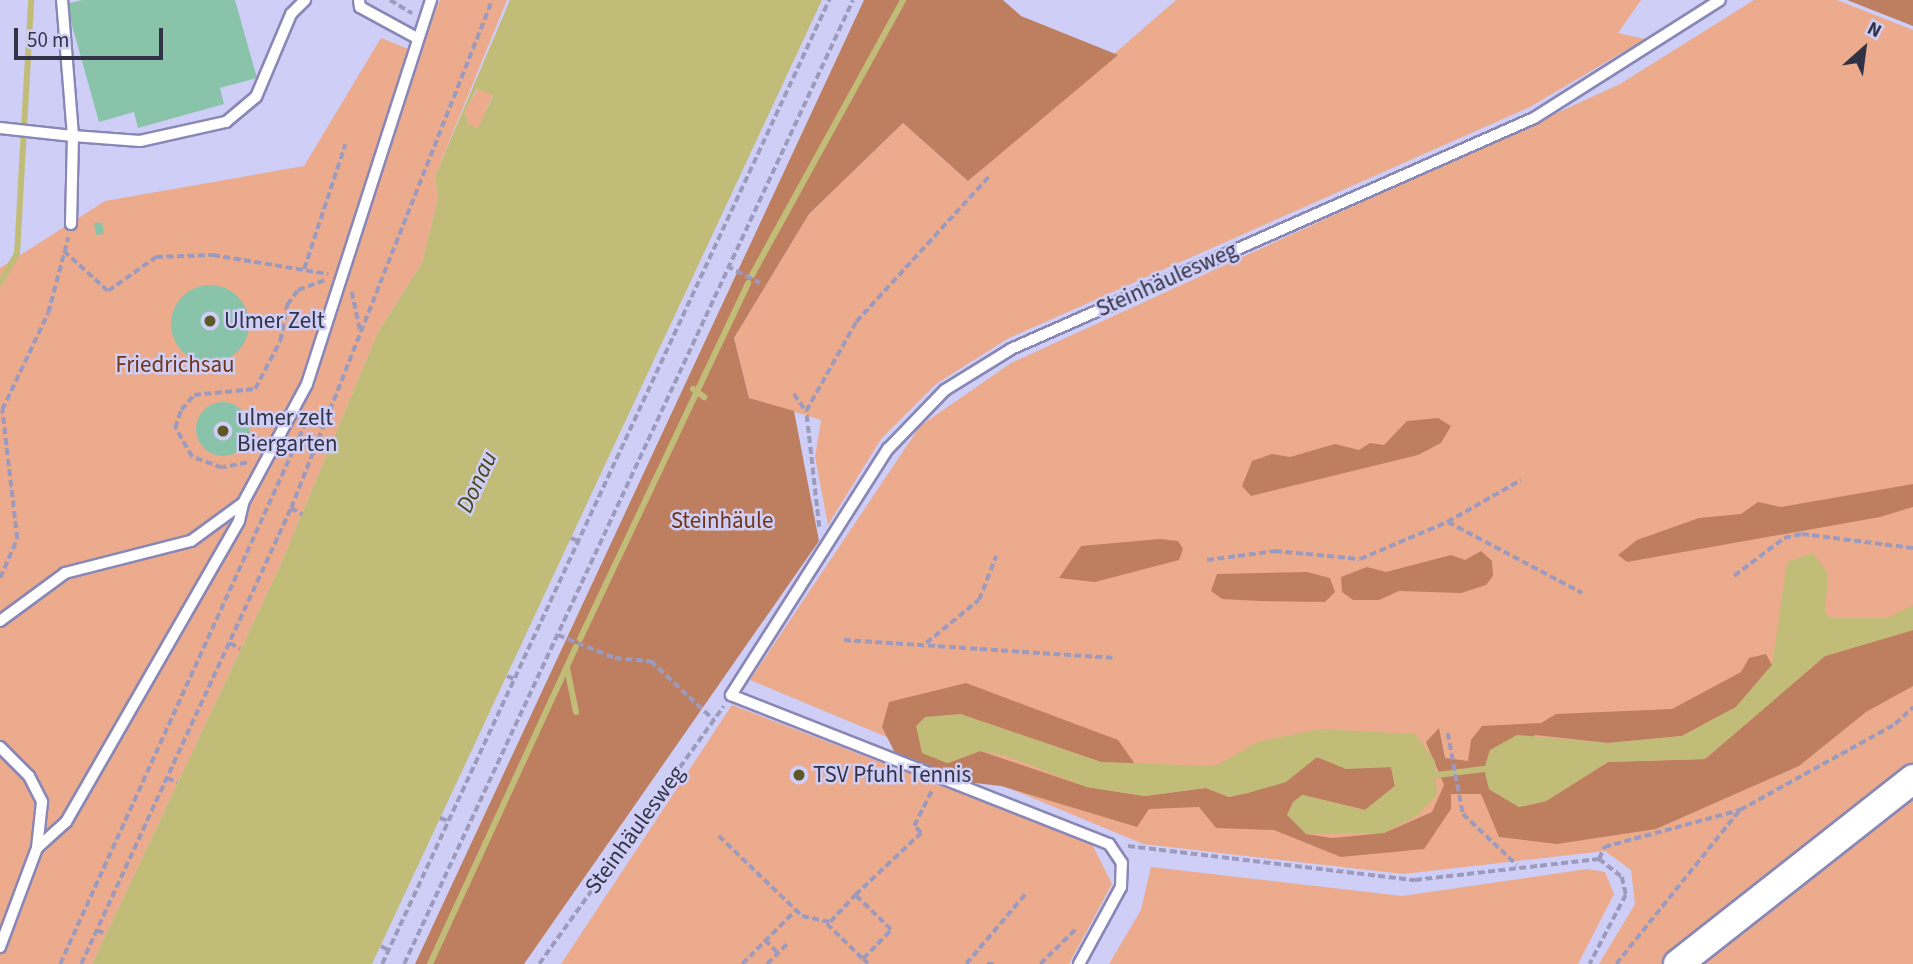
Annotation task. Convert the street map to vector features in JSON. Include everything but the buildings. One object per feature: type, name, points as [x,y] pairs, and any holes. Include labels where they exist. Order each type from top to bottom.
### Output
[{"type":"street","points":[[1678,964],[1913,779]]},
{"type":"lane","points":[[62,0],[73,135],[71,224]]},
{"type":"lane","points":[[1,128],[140,141],[226,121],[256,97],[291,14],[305,0]]},
{"type":"lane","points":[[359,0],[360,7],[415,37]]},
{"type":"lane","points":[[0,621],[65,573],[191,541],[243,503],[264,471],[307,384],[338,276],[415,37],[431,0]]},
{"type":"lane","name":"Steinhäulesweg","points":[[731,695],[822,550],[912,422],[945,390],[1011,348],[1534,118],[1720,0]]},
{"type":"lane","points":[[37,848],[66,822],[239,521],[243,503]]},
{"type":"lane","points":[[731,695],[938,779],[1109,844],[1122,863],[1121,887],[1079,964]]},
{"type":"lane","points":[[0,747],[29,776],[42,802],[37,848],[0,947]]},
{"type":"path","points":[[390,0],[423,19]]},
{"type":"path","points":[[80,964],[291,508],[492,0]]},
{"type":"path","points":[[382,964],[829,0]]},
{"type":"path","points":[[404,964],[853,0]]},
{"type":"path","points":[[759,135],[765,137]]},
{"type":"path","points":[[303,269],[345,145]]},
{"type":"path","points":[[806,411],[856,322],[992,174]]},
{"type":"path","points":[[0,578],[16,539],[2,410],[48,313],[64,251],[108,291],[156,257],[213,255],[338,276]]},
{"type":"path","points":[[727,266],[760,283]]},
{"type":"path","points":[[694,275],[699,277]]},
{"type":"path","points":[[264,471],[248,463],[222,468],[192,457],[175,428],[181,410],[194,395],[255,389],[298,290],[338,276]]},
{"type":"path","points":[[352,291],[360,330]]},
{"type":"path","points":[[794,394],[806,411],[822,550]]},
{"type":"path","points":[[632,408],[638,410]]},
{"type":"path","points":[[60,964],[298,445],[314,452]]},
{"type":"path","points":[[1207,560],[1275,551],[1360,559],[1447,522],[1521,480]]},
{"type":"path","points":[[291,508],[302,514]]},
{"type":"path","points":[[1447,522],[1582,593]]},
{"type":"path","points":[[1734,576],[1784,538],[1802,534],[1913,548]]},
{"type":"path","points":[[571,538],[578,541]]},
{"type":"path","points":[[926,643],[979,600],[996,556]]},
{"type":"path","points":[[558,635],[615,658],[651,662],[713,720]]},
{"type":"path","points":[[844,640],[926,643],[1112,658]]},
{"type":"path","points":[[229,642],[240,649]]},
{"type":"path","points":[[507,676],[514,679]]},
{"type":"path","name":"Steinhäulesweg","points":[[538,964],[731,695]]},
{"type":"path","points":[[1599,859],[1604,847],[1740,810],[1895,724],[1913,707]]},
{"type":"path","points":[[1448,733],[1453,747],[1460,801],[1476,830],[1517,865]]},
{"type":"path","points":[[167,778],[177,782]]},
{"type":"path","points":[[826,922],[921,833],[914,826],[938,779]]},
{"type":"path","points":[[1616,964],[1740,810]]},
{"type":"path","points":[[440,818],[447,821]]},
{"type":"path","points":[[719,836],[796,910],[826,922],[868,964]]},
{"type":"path","points":[[1109,844],[1415,880],[1517,865],[1599,859],[1622,877],[1626,895],[1590,964]]},
{"type":"path","points":[[966,964],[1027,892]]},
{"type":"path","points":[[855,895],[891,930],[863,959]]},
{"type":"path","points":[[741,964],[796,910]]},
{"type":"path","points":[[1040,964],[1077,928]]},
{"type":"path","points":[[97,929],[106,934]]},
{"type":"path","points":[[765,940],[778,953]]},
{"type":"path","points":[[767,964],[788,943]]},
{"type":"path","points":[[381,946],[388,950]]},
{"type":"path","points":[[988,964],[994,964]]},
{"type":"green space","name":"Friedrichsau","points":[[440,0],[507,0],[435,176],[438,198],[422,263],[378,332],[280,566],[92,964],[0,964],[0,268],[105,201],[304,166],[381,38],[416,52]]},
{"type":"green space","name":"Steinhäule","points":[[864,0],[1003,0],[1021,16],[1118,55],[968,181],[903,123],[809,214],[734,338],[749,398],[794,411],[819,541],[524,964],[415,964]]},
{"type":"green space","points":[[1176,0],[1641,0],[1618,33],[1645,39],[1530,107],[1009,338],[936,384],[881,439],[828,525],[815,457],[821,420],[749,398],[734,338],[809,214],[903,123],[968,181]]},
{"type":"green space","points":[[1754,0],[1837,0],[1913,30],[1913,764],[1661,964],[1599,964],[1635,904],[1631,870],[1605,851],[1403,874],[1143,844],[750,680],[920,426],[1011,363],[1620,84]]},
{"type":"green space","points":[[1847,0],[1913,0],[1913,26]]},
{"type":"green space","points":[[478,89],[493,94],[478,129],[468,124],[465,110]]},
{"type":"green space","points":[[1438,418],[1451,426],[1441,443],[1418,455],[1251,496],[1242,486],[1252,461],[1272,454],[1290,457],[1335,444],[1359,450],[1370,443],[1384,445],[1407,421]]},
{"type":"green space","points":[[1913,484],[1913,507],[1880,517],[1627,562],[1618,555],[1637,540],[1699,518],[1741,514],[1758,502],[1781,507]]},
{"type":"green space","points":[[1160,539],[1178,541],[1183,549],[1179,560],[1095,582],[1059,578],[1081,546]]},
{"type":"green space","points":[[1481,551],[1492,561],[1493,576],[1486,585],[1461,593],[1399,591],[1379,600],[1353,600],[1342,592],[1341,577],[1367,567],[1386,572],[1451,555],[1465,560]]},
{"type":"green space","points":[[1307,572],[1330,578],[1335,592],[1325,602],[1222,599],[1211,591],[1217,574]]},
{"type":"green space","points":[[1913,630],[1913,686],[1866,712],[1799,766],[1656,829],[1557,844],[1499,837],[1481,794],[1451,794],[1451,809],[1424,849],[1341,857],[1274,830],[1216,828],[1199,807],[1149,809],[1137,827],[1001,786],[958,781],[895,753],[882,727],[889,702],[966,683],[1118,740],[1135,764],[1101,762],[960,714],[948,763],[980,751],[1087,787],[1144,796],[1206,788],[1229,797],[1285,782],[1317,757],[1346,768],[1391,767],[1395,786],[1365,810],[1303,795],[1306,834],[1332,838],[1384,833],[1432,812],[1444,785],[1426,742],[1439,728],[1445,758],[1468,761],[1471,740],[1482,726],[1541,723],[1556,714],[1672,709],[1741,672],[1749,658],[1766,654],[1772,665],[1736,707],[1682,736],[1608,743],[1535,735],[1489,789],[1519,807],[1546,801],[1608,762],[1705,759],[1825,656]]},
{"type":"green space","name":"TSV Pfuhl Tennis","points":[[732,705],[1092,844],[1112,884],[1069,964],[561,964]]},
{"type":"green space","points":[[1913,798],[1913,964],[1702,964],[1729,938]]},
{"type":"green space","points":[[1151,867],[1402,896],[1587,869],[1605,872],[1614,894],[1578,964],[1109,964],[1141,910]]},
{"type":"water","name":"Donau","points":[[510,0],[822,0],[372,964],[92,964],[280,566],[378,332],[422,263],[438,198],[435,176]],"holes":[[[477,89],[493,95],[478,128],[468,124],[465,111]]]},
{"type":"water","points":[[1813,553],[1828,574],[1825,613],[1831,618],[1887,618],[1913,605],[1913,630],[1825,656],[1705,759],[1608,762],[1546,801],[1519,807],[1489,789],[1484,769],[1490,750],[1517,735],[1608,743],[1682,736],[1736,707],[1772,665],[1787,562]]},
{"type":"water","points":[[960,714],[1101,762],[1215,766],[1260,741],[1321,729],[1415,734],[1435,761],[1437,795],[1418,815],[1384,833],[1306,834],[1287,815],[1293,802],[1302,795],[1365,810],[1395,786],[1391,767],[1346,769],[1317,757],[1286,782],[1248,793],[1229,797],[1206,788],[1144,796],[1087,787],[1006,756],[980,751],[947,763],[922,753],[916,726],[925,717]]},
{"type":"waterway","points":[[0,283],[17,254],[31,0]]},
{"type":"waterway","points":[[752,275],[903,0]]},
{"type":"waterway","points":[[580,639],[748,283]]},
{"type":"waterway","points":[[693,389],[704,397]]},
{"type":"waterway","points":[[430,964],[576,647]]},
{"type":"waterway","points":[[567,668],[576,712]]},
{"type":"waterway","points":[[1437,775],[1484,769]]},
{"type":"place","name":"Ulmer Zelt","points":[[210,321]]},
{"type":"place","name":"ulmer zelt Biergarten","points":[[223,431]]},
{"type":"place","name":"TSV Pfuhl Tennis","points":[[799,775]]}]
